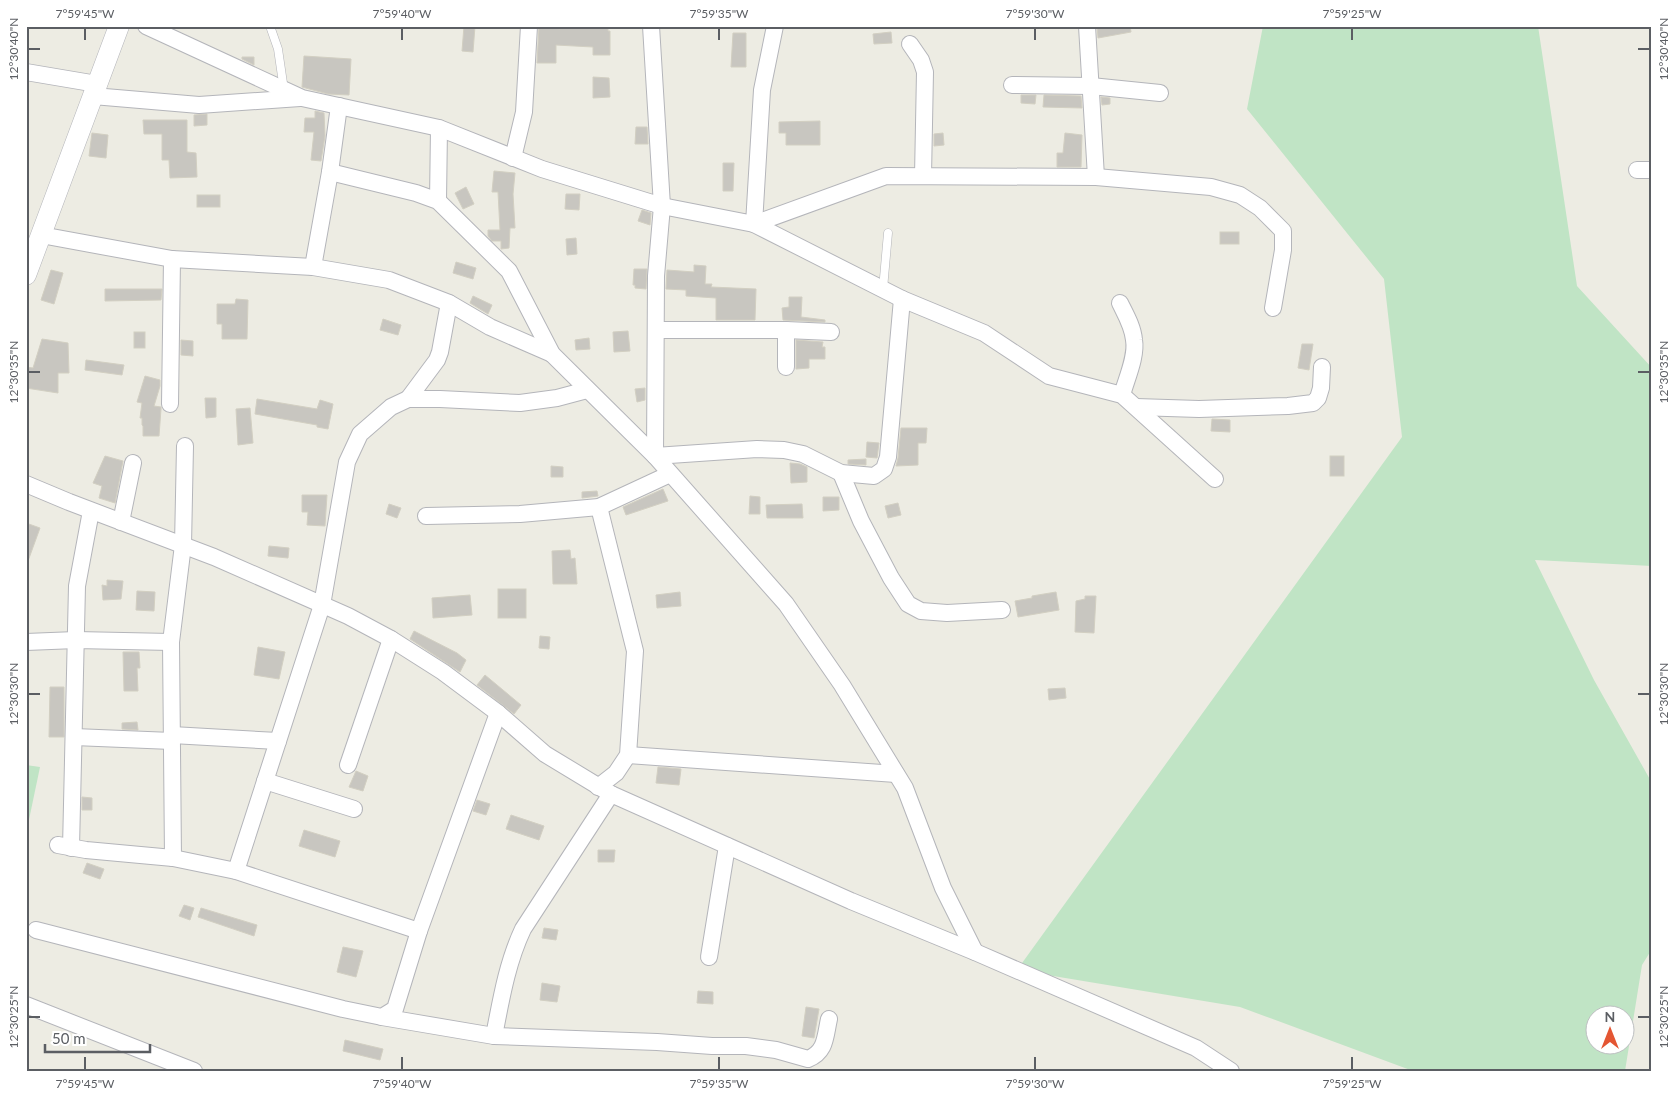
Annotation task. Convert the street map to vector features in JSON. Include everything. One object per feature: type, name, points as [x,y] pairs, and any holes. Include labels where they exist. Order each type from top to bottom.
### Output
[{"type":"street","points":[[26,275],[119,26]]},
{"type":"street","points":[[146,26],[302,98],[439,128],[542,169],[662,206],[754,224],[883,289],[984,333],[1049,376],[1122,395],[1215,479]]},
{"type":"street","points":[[514,158],[524,112],[529,26]]},
{"type":"street","points":[[650,26],[662,206],[656,276],[654,456]]},
{"type":"street","points":[[754,224],[762,90],[775,26]]},
{"type":"street","points":[[1087,26],[1096,177]]},
{"type":"street","points":[[910,44],[921,60],[925,72],[923,176]]},
{"type":"street","points":[[26,72],[95,90],[200,105],[302,98]]},
{"type":"street","points":[[1012,85],[1091,86],[1160,93]]},
{"type":"street","points":[[313,267],[330,172],[339,106]]},
{"type":"street","points":[[438,201],[439,128]]},
{"type":"street","points":[[330,172],[416,193],[438,201],[509,271],[552,354],[654,456],[786,604],[842,686],[905,788],[942,888],[975,952]]},
{"type":"street","points":[[754,224],[886,176],[1096,177],[1211,187],[1240,195],[1260,208],[1283,231],[1273,308]]},
{"type":"street","points":[[41,235],[172,259],[313,267],[389,280],[449,303],[490,327],[552,354]]},
{"type":"street","points":[[170,404],[172,259]]},
{"type":"street","points":[[654,456],[757,449],[784,450],[803,454],[841,473],[874,476],[884,469],[888,457],[902,298]]},
{"type":"street","points":[[408,399],[437,360],[449,303]]},
{"type":"street","points":[[1120,303],[1129,321],[1134,340],[1134,349],[1122,395]]},
{"type":"street","points":[[656,330],[831,332]]},
{"type":"street","points":[[786,330],[786,367]]},
{"type":"street","points":[[1136,407],[1199,409],[1288,406],[1313,403],[1318,398],[1321,388],[1322,367]]},
{"type":"street","points":[[236,871],[322,605],[347,462],[360,434],[391,406],[408,399],[520,403],[557,398],[587,390]]},
{"type":"street","points":[[173,858],[171,642],[183,545],[185,446]]},
{"type":"street","points":[[120,522],[133,463]]},
{"type":"street","points":[[841,473],[861,521],[891,578],[908,604],[921,611],[1002,610]]},
{"type":"street","points":[[426,516],[520,514],[599,507],[670,474]]},
{"type":"street","points":[[26,484],[91,511],[214,557],[348,616],[391,639],[442,672],[498,713],[545,754],[605,791],[852,902],[975,952],[1196,1048],[1231,1071]]},
{"type":"street","points":[[494,1036],[508,966],[523,929],[628,755],[635,651],[599,507]]},
{"type":"street","points":[[91,511],[77,586],[74,737],[65,846],[173,858],[236,871],[420,931]]},
{"type":"street","points":[[348,765],[391,639]]},
{"type":"street","points":[[26,642],[76,640],[171,642]]},
{"type":"street","points":[[382,1017],[395,1009],[420,931],[498,713]]},
{"type":"street","points":[[74,737],[278,741]]},
{"type":"street","points":[[628,755],[896,774]]},
{"type":"street","points":[[265,781],[354,810]]},
{"type":"street","points":[[709,957],[727,846]]},
{"type":"street","points":[[36,930],[343,1010],[494,1036],[746,1046],[776,1050],[808,1059],[818,1055],[824,1044],[829,1019]]},
{"type":"street","points":[[26,1006],[194,1071]]},
{"type":"lane","points":[[270,26],[278,49],[284,90]]},
{"type":"lane","points":[[883,289],[888,234]]},
{"type":"green space","points":[[1263,26],[1538,26],[1577,286],[1652,368],[1652,566],[1535,560],[1594,680],[1652,783],[1652,949],[1642,965],[1636,1004],[1586,1004],[1586,1054],[1628,1054],[1625,1071],[1413,1071],[1240,1007],[1017,970],[1402,437],[1384,279],[1247,109]]},
{"type":"green space","points":[[26,765],[40,767],[26,834]]},
{"type":"building","points":[[464,26],[475,26],[473,52],[462,51]]},
{"type":"building","points":[[539,26],[560,29],[560,26],[608,26],[608,31],[610,31],[610,55],[593,55],[593,47],[556,45],[556,63],[537,63]]},
{"type":"building","points":[[1097,26],[1130,26],[1131,32],[1098,38]]},
{"type":"building","points":[[891,32],[892,43],[874,44],[873,34]]},
{"type":"building","points":[[733,33],[746,33],[746,67],[731,67]]},
{"type":"building","points":[[304,56],[351,59],[349,95],[328,94],[302,87]]},
{"type":"building","points":[[242,57],[254,57],[254,65],[242,59]]},
{"type":"building","points":[[593,77],[609,78],[610,97],[593,98]]},
{"type":"building","points":[[1021,95],[1036,95],[1035,104],[1021,103]]},
{"type":"building","points":[[1044,95],[1081,96],[1082,108],[1043,107]]},
{"type":"building","points":[[1101,97],[1110,98],[1110,104],[1102,105]]},
{"type":"building","points":[[315,111],[324,113],[325,136],[321,161],[311,160],[314,132],[304,132],[305,118],[315,118]]},
{"type":"building","points":[[207,114],[207,125],[194,126],[194,115]]},
{"type":"building","points":[[143,120],[187,120],[187,152],[196,153],[197,177],[170,178],[169,160],[162,160],[162,134],[144,134]]},
{"type":"building","points":[[820,121],[820,145],[786,145],[786,133],[779,133],[779,122]]},
{"type":"building","points":[[636,127],[647,127],[648,144],[635,144]]},
{"type":"building","points":[[92,133],[108,135],[106,158],[89,156]]},
{"type":"building","points":[[943,133],[944,145],[934,146],[934,134]]},
{"type":"building","points":[[1065,133],[1082,135],[1081,167],[1057,167],[1057,153],[1063,153]]},
{"type":"building","points":[[723,163],[734,163],[733,191],[723,191]]},
{"type":"building","points":[[494,171],[515,173],[513,194],[515,228],[510,228],[509,248],[501,249],[501,241],[492,241],[488,236],[488,230],[500,230],[498,192],[492,192]]},
{"type":"building","points":[[466,187],[474,204],[463,209],[455,193]]},
{"type":"building","points":[[566,194],[580,194],[579,210],[565,209]]},
{"type":"building","points":[[197,195],[220,195],[220,207],[197,207]]},
{"type":"building","points":[[642,210],[651,213],[650,225],[638,221]]},
{"type":"building","points":[[1220,232],[1239,232],[1239,244],[1220,244]]},
{"type":"building","points":[[576,238],[577,254],[567,255],[566,239]]},
{"type":"building","points":[[456,262],[476,268],[473,279],[453,273]]},
{"type":"building","points":[[694,265],[706,266],[705,284],[712,284],[711,287],[756,289],[755,320],[716,320],[716,298],[686,296],[686,290],[666,289],[667,270],[694,272]]},
{"type":"building","points":[[634,269],[647,269],[646,289],[635,288],[635,285],[633,285]]},
{"type":"building","points":[[51,270],[63,273],[54,304],[41,300]]},
{"type":"building","points":[[105,289],[162,289],[161,300],[105,301]]},
{"type":"building","points":[[473,296],[492,305],[488,314],[470,303]]},
{"type":"building","points":[[789,297],[802,297],[801,317],[825,320],[825,322],[783,320],[782,308],[789,307]]},
{"type":"building","points":[[236,299],[248,300],[247,339],[222,339],[222,324],[217,324],[217,304],[235,304]]},
{"type":"building","points":[[383,319],[401,325],[398,335],[380,330]]},
{"type":"building","points":[[628,331],[630,351],[614,352],[613,332]]},
{"type":"building","points":[[134,332],[145,332],[145,348],[134,348]]},
{"type":"building","points":[[589,338],[590,349],[576,350],[575,340]]},
{"type":"building","points":[[42,339],[68,343],[69,373],[58,373],[58,393],[26,388],[26,367],[33,368]]},
{"type":"building","points":[[181,340],[193,341],[193,356],[181,355]]},
{"type":"building","points":[[796,340],[823,342],[822,347],[825,347],[825,359],[809,359],[809,368],[796,369]]},
{"type":"building","points":[[1302,344],[1313,344],[1309,370],[1298,368]]},
{"type":"building","points":[[86,360],[124,365],[122,375],[85,370]]},
{"type":"building","points":[[145,376],[160,380],[154,406],[161,407],[159,436],[143,436],[142,418],[140,418],[142,403],[137,402]]},
{"type":"building","points":[[645,388],[645,400],[637,402],[635,389]]},
{"type":"building","points":[[205,398],[216,398],[216,417],[206,418]]},
{"type":"building","points":[[257,399],[317,409],[320,400],[333,404],[328,429],[317,427],[317,425],[255,414]]},
{"type":"building","points":[[250,408],[253,443],[238,445],[236,409]]},
{"type":"building","points":[[1212,419],[1230,420],[1230,432],[1211,431]]},
{"type":"building","points":[[901,428],[927,428],[926,443],[918,443],[918,465],[896,466]]},
{"type":"building","points":[[867,442],[879,443],[877,458],[866,457]]},
{"type":"building","points":[[105,456],[123,461],[115,503],[99,498],[102,486],[93,483]]},
{"type":"building","points":[[1330,456],[1344,456],[1344,476],[1330,476]]},
{"type":"building","points":[[866,459],[866,465],[848,464],[848,460]]},
{"type":"building","points":[[790,463],[807,467],[807,482],[791,483]]},
{"type":"building","points":[[551,466],[563,467],[563,477],[551,477]]},
{"type":"building","points":[[663,489],[668,501],[626,515],[623,507]]},
{"type":"building","points":[[597,491],[598,496],[582,498],[582,492]]},
{"type":"building","points":[[302,495],[327,495],[325,526],[307,525],[308,512],[302,512]]},
{"type":"building","points":[[750,496],[760,497],[760,514],[749,514]]},
{"type":"building","points":[[823,497],[839,497],[839,510],[823,511]]},
{"type":"building","points":[[898,503],[901,515],[888,518],[885,506]]},
{"type":"building","points":[[389,504],[401,508],[397,518],[386,514]]},
{"type":"building","points":[[802,504],[803,518],[767,518],[766,505]]},
{"type":"building","points":[[26,523],[40,528],[28,561],[26,561]]},
{"type":"building","points":[[269,546],[289,548],[288,558],[268,556]]},
{"type":"building","points":[[570,550],[571,559],[575,558],[577,584],[553,584],[552,551]]},
{"type":"building","points":[[107,580],[123,581],[121,599],[103,600],[102,585],[107,586]]},
{"type":"building","points":[[498,589],[526,589],[526,618],[498,618]]},
{"type":"building","points":[[137,591],[155,592],[154,611],[136,610]]},
{"type":"building","points":[[680,592],[681,606],[657,608],[656,595]]},
{"type":"building","points":[[1056,592],[1059,610],[1018,617],[1015,601]]},
{"type":"building","points":[[470,595],[472,615],[433,618],[432,598]]},
{"type":"building","points":[[1085,596],[1096,596],[1094,633],[1075,632],[1076,601],[1085,599]]},
{"type":"building","points":[[414,631],[457,653],[466,660],[460,672],[410,639]]},
{"type":"building","points":[[540,636],[550,637],[549,649],[539,648]]},
{"type":"building","points":[[258,647],[285,652],[279,679],[254,675]]},
{"type":"building","points":[[123,652],[139,652],[140,668],[137,668],[138,691],[124,691]]},
{"type":"building","points":[[485,675],[521,705],[514,714],[477,685]]},
{"type":"building","points":[[50,687],[64,687],[64,737],[49,737]]},
{"type":"building","points":[[1065,688],[1066,698],[1049,700],[1048,689]]},
{"type":"building","points":[[137,722],[138,730],[122,729],[122,723]]},
{"type":"building","points":[[658,767],[681,769],[679,785],[656,783]]},
{"type":"building","points":[[356,771],[368,776],[363,791],[349,787]]},
{"type":"building","points":[[82,797],[92,798],[92,810],[82,810]]},
{"type":"building","points":[[477,800],[490,804],[486,815],[473,811]]},
{"type":"building","points":[[511,815],[544,826],[539,840],[506,829]]},
{"type":"building","points":[[304,830],[340,841],[335,857],[299,846]]},
{"type":"building","points":[[598,850],[615,850],[614,862],[598,862]]},
{"type":"building","points":[[87,863],[104,869],[100,879],[83,873]]},
{"type":"building","points":[[184,905],[194,908],[190,920],[179,916]]},
{"type":"building","points":[[201,908],[257,925],[254,936],[198,917]]},
{"type":"building","points":[[544,928],[558,930],[556,940],[542,938]]},
{"type":"building","points":[[343,947],[363,951],[356,977],[337,972]]},
{"type":"building","points":[[542,983],[560,986],[557,1002],[540,1000]]},
{"type":"building","points":[[698,991],[713,992],[713,1004],[697,1003]]},
{"type":"building","points":[[806,1007],[819,1009],[814,1038],[802,1036]]},
{"type":"building","points":[[345,1040],[383,1049],[380,1060],[343,1051]]}]
